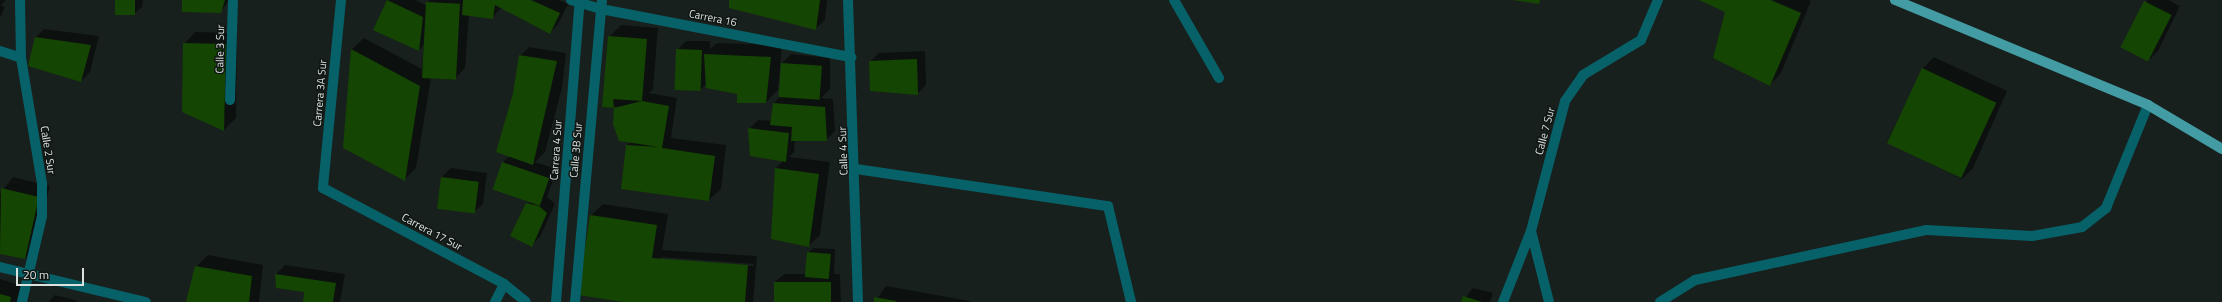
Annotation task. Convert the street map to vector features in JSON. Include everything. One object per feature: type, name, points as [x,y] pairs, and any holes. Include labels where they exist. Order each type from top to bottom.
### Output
[{"type":"main road","points":[[1895,0],[2148,105],[2222,149]]},
{"type":"street","name":"Calle 2 Sur","points":[[20,0],[21,58],[42,183],[42,216],[22,302]]},
{"type":"street","name":"Calle 3 Sur","points":[[230,100],[233,0]]},
{"type":"street","name":"Carrera 3A Sur","points":[[323,188],[341,0]]},
{"type":"street","name":"Calle 4 Sur","points":[[848,0],[856,169],[858,302]]},
{"type":"street","points":[[1174,0],[1219,78]]},
{"type":"street","name":"Calle 7 Sur","points":[[1503,302],[1531,231],[1565,101],[1583,76],[1641,40],[1658,0]]},
{"type":"street","name":"Carrera 16","points":[[577,1],[850,57]]},
{"type":"street","name":"Carrera 4 Sur","points":[[556,302],[577,1]]},
{"type":"street","name":"Calle 3B Sur","points":[[575,302],[602,5]]},
{"type":"street","points":[[0,51],[21,58]]},
{"type":"street","points":[[1660,302],[1695,280],[1927,230],[2032,236],[2082,227],[2106,208],[2148,105]]},
{"type":"street","points":[[856,169],[1108,206],[1131,302]]},
{"type":"street","name":"Carrera 17 Sur","points":[[323,188],[504,284],[526,302]]},
{"type":"street","points":[[1531,231],[1548,302]]},
{"type":"street","points":[[0,266],[146,302]]},
{"type":"street","points":[[495,302],[504,284]]},
{"type":"building","points":[[115,0],[135,0],[135,15],[115,15]]},
{"type":"building","points":[[182,0],[225,0],[221,13],[182,12]]},
{"type":"building","points":[[387,0],[423,17],[419,51],[373,30]]},
{"type":"building","points":[[463,0],[531,0],[560,13],[550,34],[495,5],[493,19],[462,15]]},
{"type":"building","points":[[729,0],[820,0],[816,30],[729,8]]},
{"type":"building","points":[[1512,0],[1540,0],[1539,4]]},
{"type":"building","points":[[1699,0],[1771,0],[1801,13],[1770,86],[1713,58],[1725,12]]},
{"type":"building","points":[[2144,1],[2172,15],[2148,61],[2120,47]]},
{"type":"building","points":[[426,2],[460,4],[456,80],[422,78]]},
{"type":"building","points":[[608,36],[647,39],[642,101],[613,99],[614,108],[602,107]]},
{"type":"building","points":[[35,37],[91,45],[81,82],[28,66]]},
{"type":"building","points":[[183,43],[226,44],[224,131],[182,112]]},
{"type":"building","points":[[351,49],[420,86],[405,181],[343,148]]},
{"type":"building","points":[[676,49],[702,50],[701,91],[675,90]]},
{"type":"building","points":[[704,54],[771,57],[766,103],[737,103],[737,94],[706,88]]},
{"type":"building","points":[[519,55],[557,61],[533,165],[496,152],[513,93]]},
{"type":"building","points":[[917,59],[918,95],[870,91],[869,61]]},
{"type":"building","points":[[781,63],[822,66],[820,100],[779,97]]},
{"type":"building","points":[[1922,68],[1996,103],[1961,178],[1887,143]]},
{"type":"building","points":[[642,101],[669,106],[662,148],[715,156],[709,201],[621,189],[626,145],[659,147],[619,141],[613,124],[614,108]]},
{"type":"building","points":[[773,103],[825,107],[827,141],[791,141],[792,127],[770,125]]},
{"type":"building","points":[[748,128],[789,133],[786,162],[750,156]]},
{"type":"building","points":[[502,162],[549,178],[540,206],[493,189]]},
{"type":"building","points":[[775,168],[819,174],[809,247],[771,239]]},
{"type":"building","points":[[441,177],[479,182],[475,213],[437,209]]},
{"type":"building","points":[[1,188],[39,197],[25,259],[0,254]]},
{"type":"building","points":[[526,203],[539,206],[547,213],[532,247],[510,236]]},
{"type":"building","points":[[590,215],[657,225],[652,258],[748,265],[745,302],[623,302],[578,295]]},
{"type":"building","points":[[807,252],[831,254],[829,279],[805,277]]},
{"type":"building","points":[[195,266],[252,276],[249,302],[186,302]]},
{"type":"building","points":[[275,274],[336,283],[333,302],[303,302],[304,292],[276,288]]},
{"type":"building","points":[[774,282],[831,282],[831,302],[774,302]]},
{"type":"building","points":[[0,294],[11,297],[10,302],[0,302]]},
{"type":"building","points":[[1463,296],[1482,302],[1461,302]]},
{"type":"building","points":[[874,297],[896,301],[896,302],[874,302]]}]
